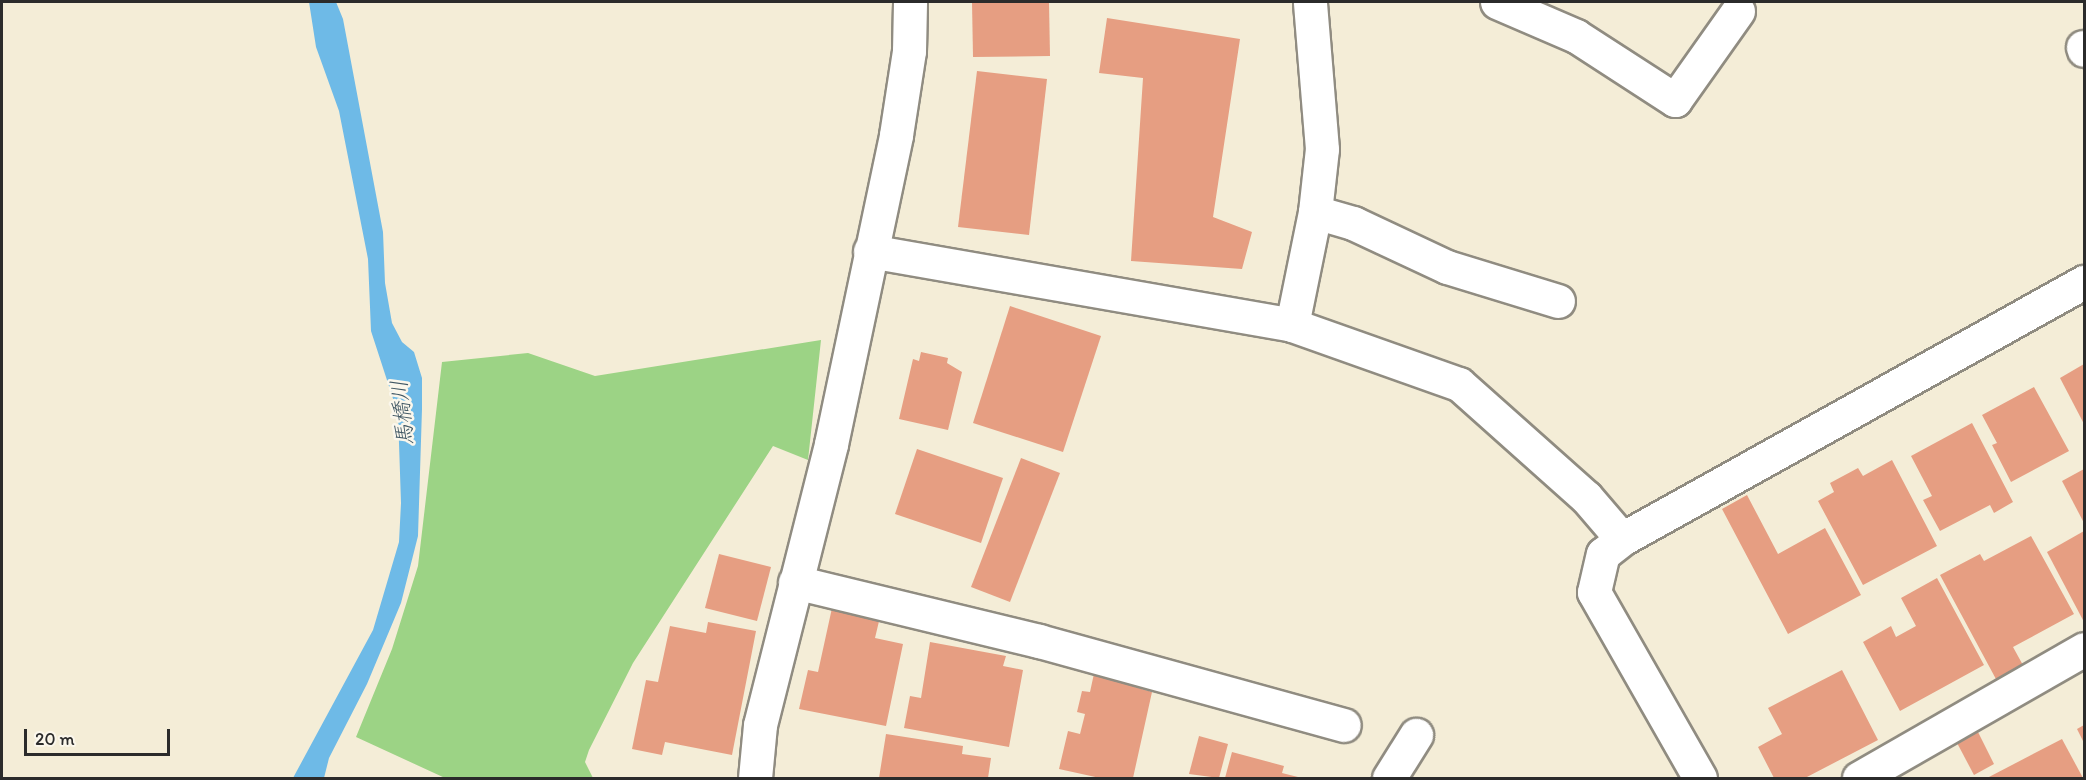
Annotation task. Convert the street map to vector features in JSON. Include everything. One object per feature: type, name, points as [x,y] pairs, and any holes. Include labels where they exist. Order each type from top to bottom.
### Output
[{"type":"street","points":[[755,778],[760,725],[831,444],[908,61],[910,2]]},
{"type":"street","points":[[1292,325],[1315,212],[1322,149],[1310,2]]},
{"type":"street","points":[[1497,2],[1576,36],[1675,100],[1738,11]]},
{"type":"street","points":[[1315,212],[1353,223],[1447,267],[1558,301]]},
{"type":"street","points":[[870,251],[1292,325],[1460,384],[1586,497],[1622,539]]},
{"type":"street","points":[[1700,778],[1594,592],[1603,554],[1622,539],[2085,282]]},
{"type":"street","points":[[795,582],[1039,641],[1344,725]]},
{"type":"street","points":[[1859,778],[2085,649]]},
{"type":"street","points":[[1389,778],[1416,735]]},
{"type":"green space","points":[[821,340],[808,460],[773,446],[633,663],[589,750],[585,762],[593,778],[445,778],[356,737],[392,649],[418,566],[442,362],[528,353],[595,376]]},
{"type":"water","name":"馬橋川","points":[[309,2],[336,2],[343,19],[383,232],[385,283],[392,323],[402,342],[414,352],[422,378],[422,409],[418,536],[401,603],[367,684],[329,758],[324,778],[293,778],[373,630],[399,542],[401,503],[398,414],[371,331],[368,259],[339,111],[316,47]]},
{"type":"building","points":[[972,2],[1049,2],[1050,56],[973,57]]},
{"type":"building","points":[[1107,18],[1240,39],[1213,217],[1252,232],[1242,269],[1131,261],[1143,78],[1099,73]]},
{"type":"building","points":[[977,71],[1047,79],[1029,235],[958,227]]},
{"type":"building","points":[[1010,306],[1101,336],[1063,452],[973,423]]},
{"type":"building","points":[[921,352],[948,358],[947,363],[962,372],[948,430],[899,419],[913,359],[919,361]]},
{"type":"building","points":[[2084,364],[2084,424],[2060,378]]},
{"type":"building","points":[[2034,387],[2069,451],[2011,482],[1992,445],[1997,443],[1982,415]]},
{"type":"building","points":[[1972,423],[2013,502],[1994,513],[1990,505],[1940,531],[1923,500],[1932,496],[1911,456]]},
{"type":"building","points":[[917,449],[1003,478],[981,543],[895,514]]},
{"type":"building","points":[[1021,458],[1060,473],[1010,602],[971,587]]},
{"type":"building","points":[[1892,460],[1937,546],[1863,585],[1818,501],[1834,492],[1830,483],[1858,468],[1863,476]]},
{"type":"building","points":[[2084,469],[2084,523],[2062,481]]},
{"type":"building","points":[[1747,495],[1778,554],[1825,528],[1861,595],[1788,634],[1722,509]]},
{"type":"building","points":[[2084,531],[2084,622],[2047,552]]},
{"type":"building","points":[[2031,536],[2074,614],[2013,647],[2024,667],[1997,681],[1940,575],[1980,554],[1984,561]]},
{"type":"building","points":[[719,554],[771,567],[757,621],[705,608]]},
{"type":"building","points":[[1937,578],[1984,665],[1900,711],[1863,642],[1891,626],[1896,637],[1916,626],[1901,598]]},
{"type":"building","points":[[832,608],[880,617],[875,638],[903,644],[886,726],[799,709],[808,670],[818,672]]},
{"type":"building","points":[[708,622],[756,631],[732,755],[665,742],[662,755],[632,749],[646,680],[658,682],[670,626],[706,633]]},
{"type":"building","points":[[930,642],[1006,656],[1003,666],[1023,670],[1009,747],[904,728],[910,696],[921,698]]},
{"type":"building","points":[[1095,669],[1137,679],[1135,687],[1152,692],[1133,778],[1100,778],[1059,769],[1068,731],[1080,734],[1085,714],[1077,712],[1082,691],[1090,692]]},
{"type":"building","points":[[1842,670],[1878,740],[1805,778],[1774,778],[1758,747],[1782,734],[1768,708]]},
{"type":"building","points":[[2084,725],[2084,743],[2077,729]]},
{"type":"building","points":[[1977,730],[1994,764],[1974,775],[1956,741]]},
{"type":"building","points":[[886,734],[963,746],[962,754],[991,758],[988,778],[879,778]]},
{"type":"building","points":[[1199,736],[1228,744],[1219,778],[1189,774]]},
{"type":"building","points":[[2062,739],[2083,778],[1987,778]]},
{"type":"building","points":[[1232,752],[1284,766],[1282,773],[1302,778],[1225,778]]}]
